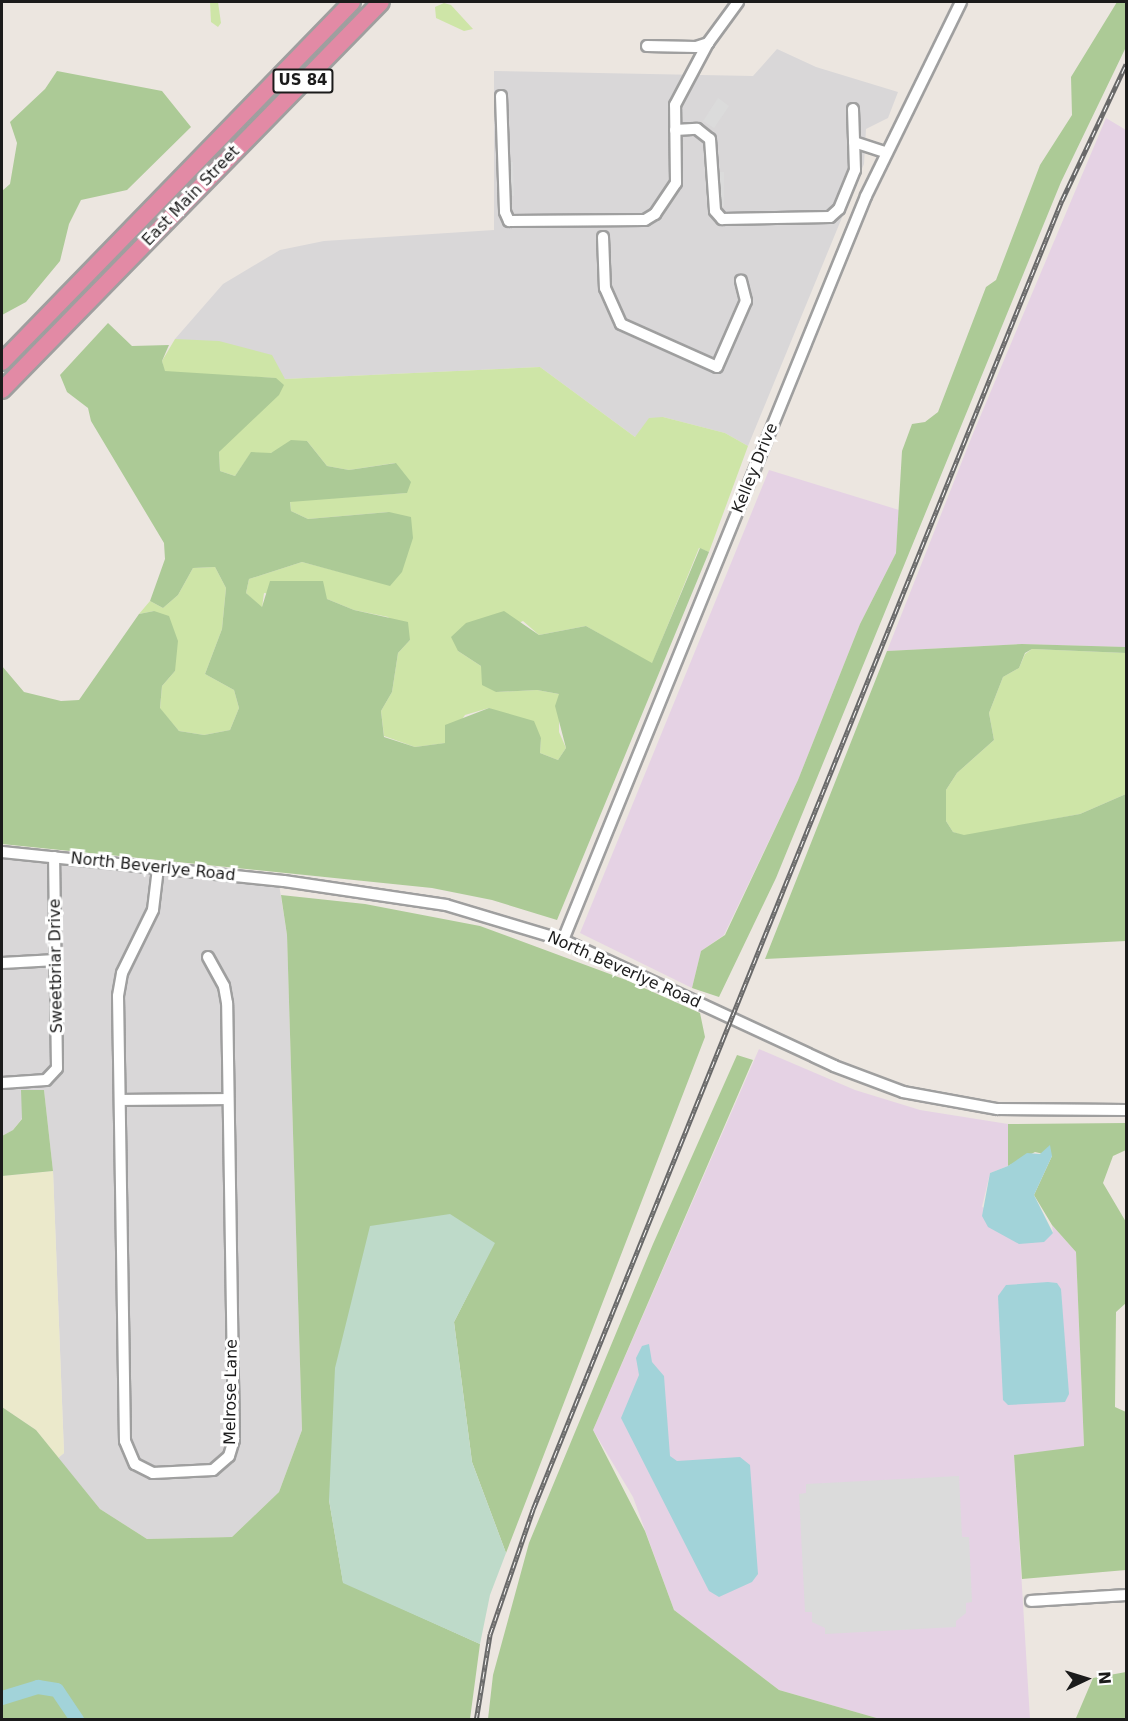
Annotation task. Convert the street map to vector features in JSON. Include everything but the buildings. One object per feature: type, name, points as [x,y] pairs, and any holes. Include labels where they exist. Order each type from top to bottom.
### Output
[{"type":"highway","name":"East Main Street","points":[[2,361],[352,2]]},
{"type":"highway","name":"East Main Street","points":[[2,390],[381,2]]},
{"type":"street","points":[[501,96],[505,212],[512,222],[650,218],[676,183],[675,130],[678,94],[708,44],[738,2]]},
{"type":"street","name":"Kelley Drive","points":[[563,940],[885,152],[961,2]]},
{"type":"street","points":[[647,46],[696,47],[708,44]]},
{"type":"street","points":[[675,130],[697,129],[710,140],[715,211],[722,219],[834,215],[855,170],[853,109]]},
{"type":"street","points":[[854,142],[885,152]]},
{"type":"street","points":[[603,237],[605,288],[621,324],[717,367],[746,301],[741,280]]},
{"type":"street","name":"North Beverlye Road","points":[[2,852],[155,867],[413,898],[475,912],[563,940],[834,1066],[903,1092],[997,1109],[1126,1110]]},
{"type":"street","name":"Sweetbriar Drive","points":[[2,1083],[43,1080],[54,1075],[56,960],[54,857]]},
{"type":"street","name":"Melrose Lane","points":[[155,867],[153,910],[134,946],[118,988],[124,1441],[135,1464],[158,1474],[213,1470],[226,1461],[233,1445],[226,997],[208,957]]},
{"type":"street","points":[[2,963],[56,960]]},
{"type":"street","points":[[120,1100],[228,1099]]},
{"type":"street","points":[[1031,1601],[1126,1595]]},
{"type":"shaded area","points":[[777,49],[816,67],[898,92],[888,118],[866,129],[864,164],[748,446],[725,433],[663,417],[635,437],[540,367],[285,379],[175,339],[223,284],[280,250],[324,241],[494,230],[494,71],[753,76]]},
{"type":"shaded area","points":[[718,98],[729,106],[714,128],[703,121]]},
{"type":"shaded area","points":[[1106,118],[1126,130],[1126,647],[1022,644],[887,651],[972,436]]},
{"type":"shaded area","points":[[506,162],[513,162],[514,196],[507,196]]},
{"type":"shaded area","points":[[718,172],[724,172],[724,206],[718,206]]},
{"type":"shaded area","points":[[769,470],[899,510],[896,553],[860,624],[798,780],[724,935],[701,951],[692,988],[580,933]]},
{"type":"shaded area","points":[[2,856],[279,884],[287,935],[302,1430],[279,1492],[232,1537],[147,1539],[100,1509],[58,1458],[64,1453],[53,1171],[44,1090],[13,1130],[2,1136]]},
{"type":"shaded area","points":[[759,1049],[855,1090],[920,1110],[1008,1124],[1008,1166],[990,1173],[982,1207],[1053,1233],[1052,1225],[1076,1252],[1084,1447],[1014,1455],[1030,1719],[880,1719],[779,1690],[674,1610],[633,1497],[593,1430]]},
{"type":"shaded area","points":[[53,1171],[64,1453],[58,1458],[36,1430],[2,1407],[2,1176]]},
{"type":"shaded area","points":[[959,1476],[962,1537],[969,1537],[972,1602],[966,1603],[966,1613],[956,1621],[956,1627],[825,1634],[825,1628],[812,1622],[812,1612],[805,1612],[799,1494],[806,1493],[806,1484]]},
{"type":"green space","points":[[210,2],[218,2],[221,23],[218,27],[211,22]]},
{"type":"green space","points":[[1117,2],[1126,2],[1126,47],[1061,182],[776,878],[719,997],[692,988],[701,951],[725,935],[798,780],[860,624],[896,553],[902,451],[912,424],[925,422],[938,412],[986,287],[996,280],[1040,165],[1072,115],[1071,77]]},
{"type":"green space","points":[[444,3],[451,5],[473,29],[464,31],[436,18],[435,7]]},
{"type":"green space","points":[[57,71],[162,91],[191,127],[127,190],[81,200],[69,224],[60,261],[26,302],[2,315],[2,191],[10,184],[17,143],[10,122],[45,89]]},
{"type":"green space","points":[[108,323],[132,346],[169,345],[162,361],[165,371],[276,378],[284,385],[279,395],[219,452],[220,471],[235,476],[251,452],[271,453],[291,440],[307,441],[327,466],[349,470],[396,463],[411,482],[407,493],[290,502],[291,511],[308,519],[389,512],[411,517],[413,538],[402,572],[390,586],[302,562],[249,579],[246,593],[262,607],[270,581],[323,581],[327,599],[354,610],[408,622],[410,640],[398,653],[392,692],[381,711],[384,737],[415,747],[445,743],[445,725],[489,708],[534,721],[541,738],[540,753],[558,760],[566,748],[555,706],[559,694],[537,690],[496,692],[482,685],[481,666],[458,651],[451,637],[466,623],[504,611],[539,635],[586,626],[652,663],[700,548],[709,552],[557,920],[492,900],[432,888],[2,844],[2,666],[24,692],[61,701],[79,700],[139,614],[154,611],[169,616],[178,641],[175,671],[162,686],[160,708],[179,731],[204,735],[230,730],[239,708],[234,690],[205,674],[222,629],[226,588],[215,567],[193,568],[178,595],[163,608],[150,601],[165,559],[164,543],[91,421],[88,408],[67,392],[60,375]]},
{"type":"green space","points":[[175,339],[219,341],[272,355],[285,379],[540,367],[635,437],[649,418],[663,417],[725,433],[748,446],[709,552],[699,548],[652,664],[586,626],[539,635],[523,621],[458,651],[481,666],[496,692],[537,690],[559,694],[559,732],[566,748],[558,760],[540,753],[541,738],[489,708],[465,715],[446,743],[415,747],[384,736],[381,711],[392,692],[398,653],[410,640],[388,617],[354,610],[327,599],[264,593],[262,608],[246,593],[249,579],[302,562],[390,585],[389,512],[308,519],[291,511],[290,501],[407,493],[395,463],[349,470],[327,466],[307,441],[271,453],[251,453],[235,476],[220,471],[219,452],[276,378],[178,375],[164,371],[162,361]]},
{"type":"green space","points":[[215,567],[226,588],[222,629],[205,674],[234,690],[239,708],[230,730],[204,735],[179,731],[160,709],[162,686],[175,671],[154,611],[139,614],[150,601],[163,608],[178,595],[193,568]]},
{"type":"green space","points":[[1022,644],[1126,647],[1126,653],[1032,649],[1025,653],[1019,668],[1003,677],[989,713],[994,740],[957,773],[946,790],[946,821],[953,832],[964,835],[1080,814],[1126,794],[1126,941],[765,959],[887,651]]},
{"type":"green space","points":[[1032,649],[1126,653],[1126,794],[1080,814],[964,836],[953,832],[946,821],[946,790],[957,773],[994,740],[989,713],[1003,677],[1019,668],[1025,654]]},
{"type":"green space","points":[[281,895],[365,904],[480,926],[626,980],[700,1013],[705,1037],[506,1553],[472,1462],[454,1322],[494,1243],[329,1500],[343,1582],[480,1644],[470,1719],[2,1719],[2,1407],[36,1430],[100,1509],[147,1539],[232,1537],[279,1492],[302,1430],[287,935]]},
{"type":"green space","points":[[737,1055],[753,1060],[593,1430],[645,1531],[674,1610],[779,1690],[880,1719],[488,1719],[493,1675],[529,1543],[653,1244]]},
{"type":"green space","points":[[21,1090],[44,1090],[53,1171],[2,1176],[2,1136],[13,1130],[22,1119]]},
{"type":"green space","points":[[1126,1123],[1126,1150],[1113,1156],[1103,1183],[1126,1222],[1126,1303],[1116,1312],[1115,1407],[1126,1412],[1126,1570],[1022,1579],[1014,1455],[1084,1446],[1076,1252],[1052,1225],[1034,1195],[1052,1156],[1035,1152],[1008,1166],[1008,1124]]},
{"type":"green space","points":[[450,1214],[495,1243],[454,1322],[472,1462],[506,1553],[490,1595],[480,1644],[343,1583],[329,1500],[335,1368],[370,1226]]},
{"type":"green space","points":[[1126,1672],[1126,1719],[1048,1719],[1076,1718],[1093,1678]]},
{"type":"water","points":[[1050,1145],[1052,1156],[1034,1195],[1053,1233],[1044,1242],[1019,1244],[988,1227],[982,1216],[990,1173],[1008,1166],[1027,1153],[1040,1154]]},
{"type":"water","points":[[1057,1283],[1061,1289],[1069,1394],[1065,1402],[1008,1405],[1003,1400],[998,1296],[1006,1285]]},
{"type":"water","points":[[649,1344],[652,1362],[664,1376],[670,1456],[677,1461],[740,1457],[750,1465],[758,1574],[752,1582],[719,1597],[709,1591],[621,1418],[639,1375],[636,1358],[642,1346]]},
{"type":"waterway","points":[[2,1698],[38,1687],[57,1690],[77,1720]]},
{"type":"railway","points":[[476,1720],[490,1634],[533,1509],[1062,200],[1126,64]]}]
